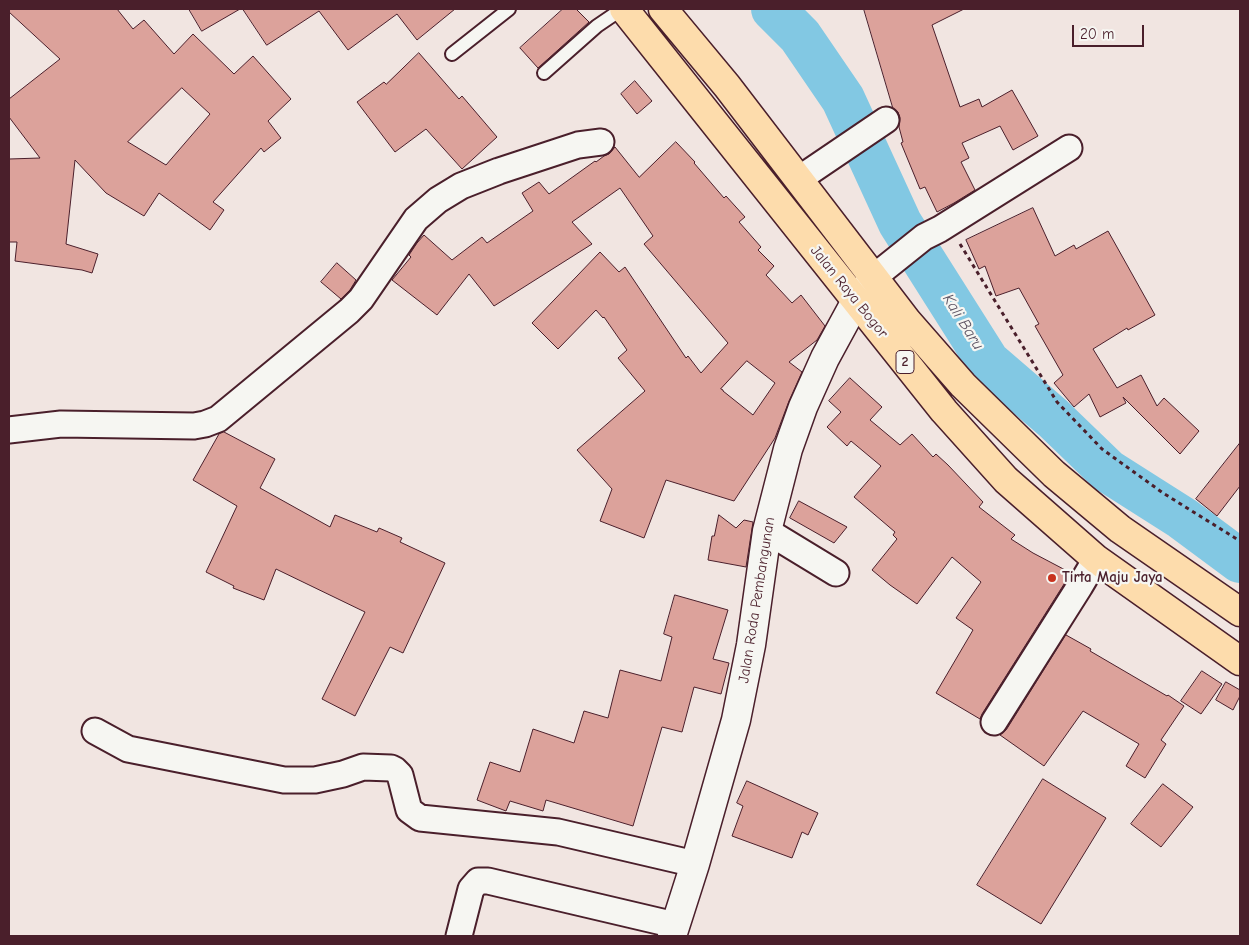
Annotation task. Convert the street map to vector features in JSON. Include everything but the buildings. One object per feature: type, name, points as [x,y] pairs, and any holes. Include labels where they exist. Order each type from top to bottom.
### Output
[{"type":"highway","name":"Jalan Raya Bogor","points":[[623,9],[944,411],[1006,480],[1096,559],[1240,660]]},
{"type":"highway","name":"Jalan Raya Bogor","points":[[663,9],[727,86],[809,172],[883,269],[907,321],[963,385],[1054,474],[1120,530],[1240,612]]},
{"type":"street","points":[[809,172],[878,125]]},
{"type":"street","points":[[9,430],[62,424],[194,426],[218,419],[361,300],[416,219],[438,200],[460,186],[499,171],[578,145],[601,142]]},
{"type":"street","points":[[883,269],[924,237],[940,229],[1069,148]]},
{"type":"street","name":"Jalan Roda Pembangunan","points":[[674,931],[736,720],[751,645],[767,531],[788,449],[803,407],[825,358],[856,301],[883,269]]},
{"type":"street","points":[[767,531],[836,573]]},
{"type":"street","points":[[994,722],[1096,559]]},
{"type":"street","points":[[95,731],[128,749],[284,780],[315,780],[363,767],[391,768],[400,775],[409,810],[420,818],[558,832],[695,864]]},
{"type":"street","points":[[459,936],[471,889],[478,882],[488,881],[674,931]]},
{"type":"lane","points":[[452,54],[509,9]]},
{"type":"lane","points":[[544,73],[597,26],[623,9]]},
{"type":"path","points":[[948,224],[1057,402],[1102,449],[1163,493],[1240,541]]},
{"type":"waterway","name":"Kali Baru","points":[[773,9],[800,36],[843,99],[900,223],[988,362],[1053,418],[1108,471],[1182,518],[1240,561]]},
{"type":"place","name":"Tirta Maju Jaya","points":[[1052,578]]}]
